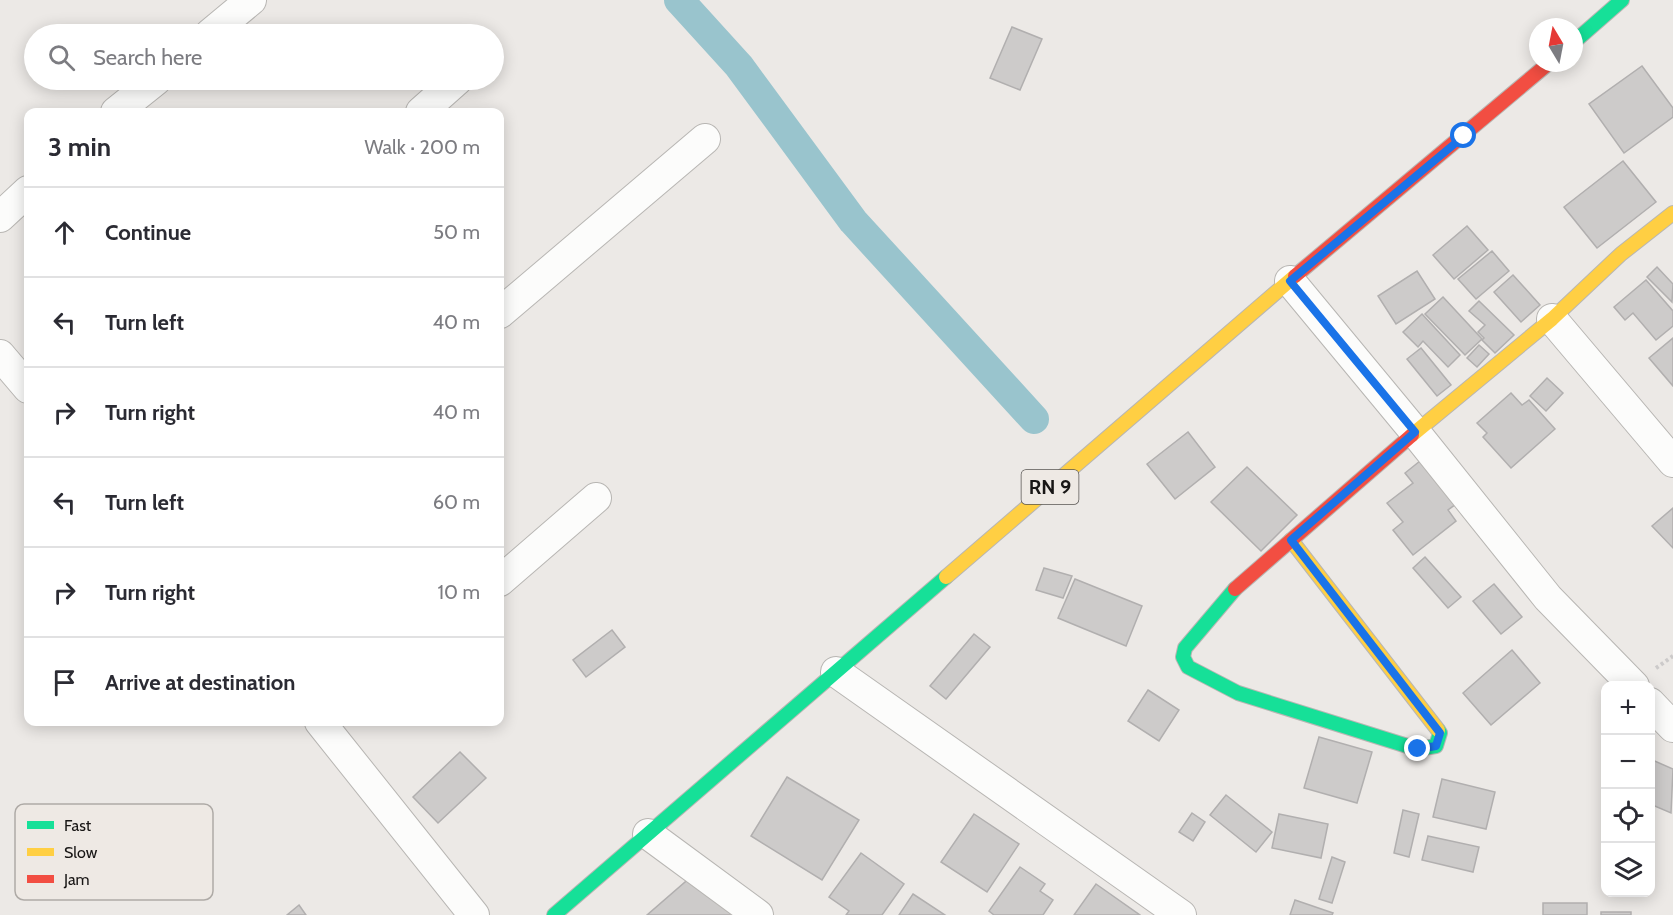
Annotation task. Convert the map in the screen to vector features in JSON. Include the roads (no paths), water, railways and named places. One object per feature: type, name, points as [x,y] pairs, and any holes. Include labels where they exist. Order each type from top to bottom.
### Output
[{"type":"main road","points":[[1583,34],[1622,0]]},
{"type":"main road","name":"RN 9","points":[[554,915],[1290,281],[1538,72]]},
{"type":"main road","points":[[1291,540],[1440,733],[1436,746],[1418,749],[1238,693],[1188,667],[1183,657],[1185,648],[1230,594],[1291,540],[1415,432],[1552,319],[1622,254],[1673,213]]},
{"type":"street","points":[[222,24],[251,0]]},
{"type":"street","points":[[121,108],[144,90]]},
{"type":"street","points":[[426,108],[446,90]]},
{"type":"street","points":[[504,310],[705,139]]},
{"type":"street","points":[[0,217],[24,195]]},
{"type":"street","points":[[1290,281],[1548,598],[1629,681]]},
{"type":"street","points":[[1552,319],[1673,462]]},
{"type":"street","points":[[0,356],[24,383]]},
{"type":"street","points":[[504,578],[596,498]]},
{"type":"street","points":[[836,672],[1181,915]]},
{"type":"street","points":[[1655,708],[1673,727]]},
{"type":"street","points":[[331,726],[474,915]]},
{"type":"street","points":[[648,834],[758,915]]},
{"type":"waterway","points":[[679,0],[739,66],[853,221],[1034,419]]}]
